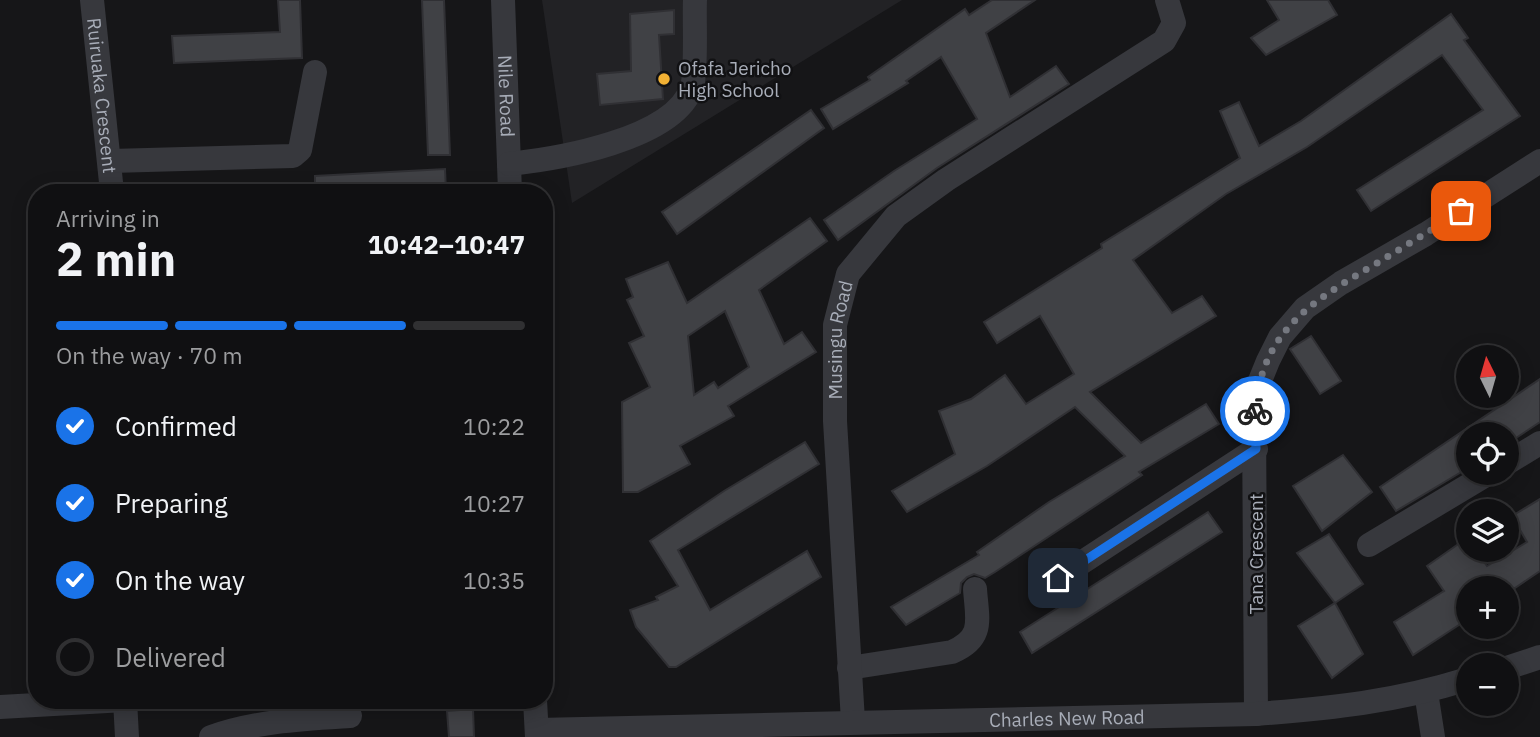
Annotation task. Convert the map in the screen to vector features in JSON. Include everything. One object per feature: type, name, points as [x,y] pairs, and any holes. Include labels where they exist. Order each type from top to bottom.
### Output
[{"type":"street","name":"Ruiruaka Crescent","points":[[92,0],[112,184]]},
{"type":"street","name":"Nile Road","points":[[503,0],[510,184]]},
{"type":"street","points":[[509,164],[559,159],[609,145],[645,129],[675,110],[692,87],[695,0]]},
{"type":"street","name":"Musingu Road","points":[[853,721],[835,421],[835,325],[848,274],[896,216],[946,180],[1164,41],[1174,23],[1167,0]]},
{"type":"street","points":[[111,161],[293,156],[300,150],[315,72]]},
{"type":"street","name":"Tana Crescent","points":[[1256,714],[1257,388],[1279,337],[1290,323],[1321,295],[1540,161]]},
{"type":"street","points":[[1519,456],[1540,443]]},
{"type":"street","points":[[1058,578],[1256,449]]},
{"type":"street","points":[[1369,545],[1468,485]]},
{"type":"street","points":[[849,668],[951,652],[963,647],[972,640],[976,630],[975,589]]},
{"type":"street","points":[[1519,664],[1540,657]]},
{"type":"street","name":"Charles New Road","points":[[537,734],[853,721],[1039,728],[1358,706],[1456,683]]},
{"type":"street","points":[[1426,692],[1433,737]]},
{"type":"street","points":[[0,707],[28,705]]},
{"type":"street","points":[[125,709],[127,737]]},
{"type":"street","points":[[536,709],[537,734]]},
{"type":"street","points":[[211,737],[244,725],[269,721],[350,716]]},
{"type":"shaded area","name":"Ofafa Jericho High School","points":[[542,0],[902,0],[572,203]]},
{"type":"building","points":[[278,0],[300,0],[302,58],[174,63],[172,36],[280,32]]},
{"type":"building","points":[[422,0],[444,0],[450,155],[428,155]]},
{"type":"building","points":[[992,0],[1035,0],[986,33],[1010,97],[1056,66],[1069,84],[937,168],[838,240],[824,220],[894,171],[977,119],[941,57],[906,81],[908,83],[833,129],[821,109],[870,80],[868,77],[965,9],[969,15]]},
{"type":"building","points":[[1267,0],[1328,0],[1337,15],[1266,55],[1251,38],[1279,20]]},
{"type":"building","points":[[674,10],[674,34],[659,35],[663,99],[600,105],[597,74],[631,71],[630,14]]},
{"type":"building","points":[[1451,14],[1468,38],[1464,40],[1520,116],[1371,211],[1357,190],[1483,110],[1442,55],[1307,147],[1226,194],[1133,260],[1172,313],[1202,296],[1216,316],[1090,392],[1141,443],[1206,404],[1219,424],[1139,472],[1142,475],[995,572],[985,578],[974,574],[967,577],[961,583],[960,593],[906,625],[891,607],[979,555],[977,552],[1049,502],[1125,456],[1075,407],[987,466],[907,512],[892,491],[955,454],[939,411],[971,399],[1005,375],[1026,404],[1074,374],[1040,316],[997,343],[984,322],[1102,248],[1101,244],[1240,158],[1220,111],[1239,102],[1259,146],[1301,121]]},
{"type":"building","points":[[811,110],[824,128],[677,234],[662,212]]},
{"type":"building","points":[[445,169],[446,184],[315,184],[315,176]]},
{"type":"building","points":[[810,218],[827,241],[759,290],[784,344],[802,332],[816,352],[728,406],[734,416],[680,446],[690,464],[638,492],[623,492],[622,402],[650,387],[629,343],[644,336],[627,300],[633,297],[626,279],[668,262],[687,303]],"holes":[[[725,311],[749,367],[718,388],[714,382],[694,395],[688,336]]]},
{"type":"building","points":[[1311,336],[1341,381],[1320,394],[1290,349]]},
{"type":"building","points":[[1540,379],[1540,422],[1519,436],[1519,422],[1476,422],[1497,408],[1519,408],[1519,393]]},
{"type":"building","points":[[1456,436],[1456,475],[1396,511],[1380,487]]},
{"type":"building","points":[[805,442],[819,464],[678,550],[710,610],[807,551],[821,577],[676,667],[669,667],[636,627],[630,610],[658,600],[656,597],[678,586],[650,541],[724,491]]},
{"type":"building","points":[[1343,455],[1372,492],[1322,531],[1293,486]]},
{"type":"building","points":[[1540,499],[1540,571],[1519,585],[1519,576],[1456,576],[1456,627],[1413,655],[1394,622],[1444,591],[1427,566],[1456,546],[1456,562],[1484,562],[1487,566],[1494,562],[1519,562],[1519,547],[1527,542],[1519,528],[1519,512]]},
{"type":"building","points":[[1208,512],[1222,532],[1032,653],[1020,632]]},
{"type":"building","points":[[1329,534],[1363,584],[1335,603],[1297,553]]},
{"type":"building","points":[[1335,603],[1363,654],[1332,678],[1298,626]]},
{"type":"building","points":[[473,709],[474,737],[449,737],[447,711]]},
{"type":"way so far","points":[[1255,411],[1257,388],[1279,337],[1305,308],[1321,295],[1461,211]]},
{"type":"place","name":"Ofafa Jericho High School","points":[[664,79]]},
{"type":"route","points":[[1058,578],[1141,521],[1256,449],[1255,411]]}]
